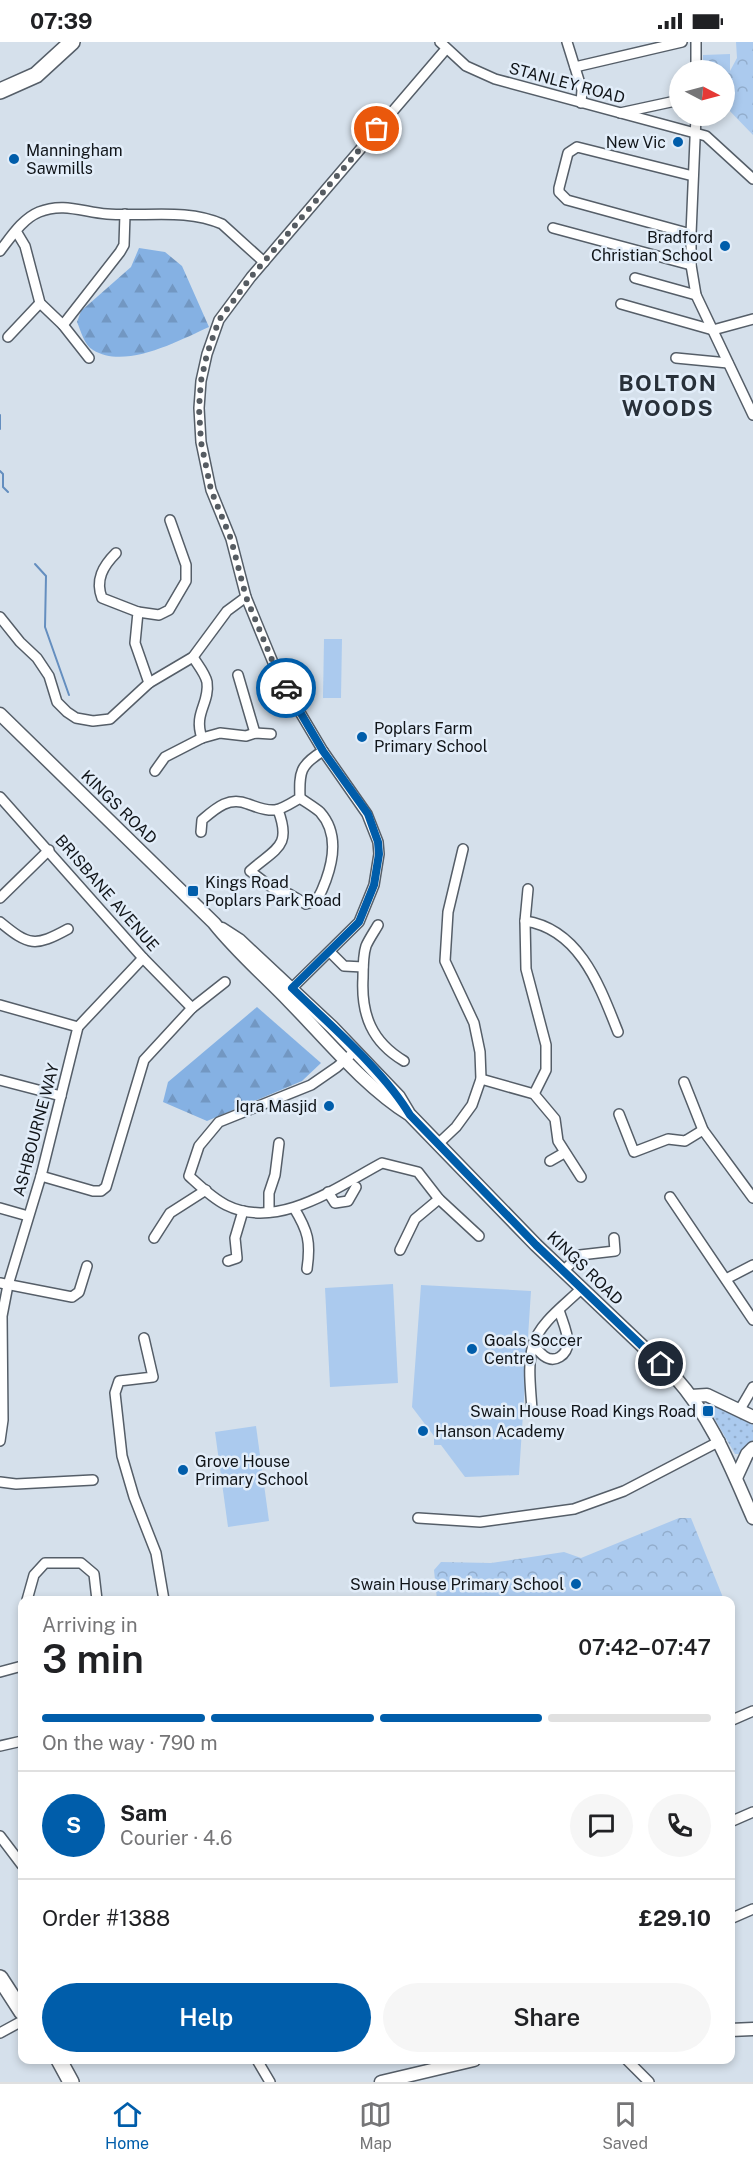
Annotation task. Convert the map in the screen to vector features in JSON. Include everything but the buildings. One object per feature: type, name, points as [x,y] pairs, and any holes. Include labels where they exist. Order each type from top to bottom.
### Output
[{"type":"main road","points":[[0,91],[36,75],[72,42]]},
{"type":"main road","points":[[0,1978],[18,2006]]},
{"type":"main road","points":[[61,2064],[71,2082]]},
{"type":"street","points":[[567,42],[582,90],[581,103]]},
{"type":"street","points":[[575,67],[682,42]]},
{"type":"street","points":[[696,42],[696,60]]},
{"type":"street","points":[[288,992],[359,922],[374,885],[379,854],[378,842],[368,814],[323,751],[279,677],[246,597],[231,539],[211,490],[201,442],[199,408],[207,354],[219,320],[264,262],[415,85],[443,46]]},
{"type":"street","name":"STANLEY ROAD","points":[[443,46],[466,66],[480,74],[706,136],[753,179]]},
{"type":"street","points":[[619,113],[669,102]]},
{"type":"street","points":[[696,126],[691,234],[691,264],[696,295],[753,415]]},
{"type":"street","points":[[691,234],[567,200],[559,192],[568,153],[577,147],[693,176]]},
{"type":"street","points":[[0,251],[16,231],[37,213],[55,207],[69,207],[106,214],[192,215],[214,220],[222,224],[264,262]]},
{"type":"street","points":[[63,325],[124,245],[125,214]]},
{"type":"street","points":[[553,228],[691,264]]},
{"type":"street","points":[[16,231],[25,246],[35,292],[40,303],[63,325],[89,358]]},
{"type":"street","points":[[635,278],[696,295]]},
{"type":"street","points":[[8,337],[40,303]]},
{"type":"street","points":[[621,304],[713,330],[753,319]]},
{"type":"street","points":[[676,358],[728,363]]},
{"type":"street","points":[[116,553],[104,564],[99,589],[102,598],[138,612],[159,615],[169,610],[186,582],[186,565],[170,520]]},
{"type":"street","points":[[0,616],[20,642],[38,658],[49,676],[57,702],[76,718],[93,721],[110,719],[148,683],[192,657],[227,611],[246,597]]},
{"type":"street","points":[[138,612],[135,643],[148,683]]},
{"type":"street","points":[[192,657],[207,680],[206,697],[198,726],[202,738]]},
{"type":"street","points":[[238,675],[255,733]]},
{"type":"street","name":"KINGS ROAD","points":[[0,714],[214,923],[239,940],[351,1055],[399,1097],[410,1115],[563,1271],[655,1357],[691,1396],[720,1441],[753,1518]]},
{"type":"street","points":[[155,771],[165,757],[202,738],[220,734],[246,736],[255,733],[271,734]]},
{"type":"street","points":[[300,798],[299,778],[302,769],[307,761],[323,751]]},
{"type":"street","name":"BRISBANE AVENUE","points":[[0,798],[49,850],[143,958],[192,1008]]},
{"type":"street","points":[[201,832],[199,820],[227,802],[242,801],[263,810],[278,810],[300,798]]},
{"type":"street","points":[[278,810],[284,826],[283,840],[250,871],[275,890],[289,894],[306,904],[314,902],[319,897],[332,863],[333,842],[331,832],[321,813],[300,798]]},
{"type":"street","points":[[438,1144],[456,1127],[472,1105],[481,1079],[480,1052],[474,1023],[445,961],[448,912],[463,849]]},
{"type":"street","points":[[0,898],[49,850]]},
{"type":"street","points":[[528,888],[525,921],[526,969],[546,1045],[546,1070],[534,1094]]},
{"type":"street","points":[[525,921],[538,923],[560,935],[576,948],[602,991],[618,1032]]},
{"type":"street","points":[[0,922],[19,938],[43,942],[68,929]]},
{"type":"street","points":[[378,925],[366,946],[362,988],[365,1013],[376,1037],[389,1052],[404,1061]]},
{"type":"street","points":[[330,952],[344,966],[363,967]]},
{"type":"street","name":"ASHBOURNE WAY","points":[[0,1442],[3,1420],[1,1344],[4,1284],[40,1176],[78,1027],[143,958]]},
{"type":"street","points":[[40,1176],[93,1191],[101,1191],[106,1187],[144,1060],[192,1008],[225,982]]},
{"type":"street","points":[[0,1005],[78,1027]]},
{"type":"street","points":[[351,1055],[311,1085],[219,1122],[199,1146],[189,1176],[226,1205],[243,1210],[269,1212],[294,1208],[382,1163],[418,1172],[439,1199],[479,1236]]},
{"type":"street","points":[[481,1079],[534,1094],[555,1119],[558,1141],[581,1177]]},
{"type":"street","points":[[0,1080],[61,1095]]},
{"type":"street","points":[[684,1082],[703,1130],[753,1198]]},
{"type":"street","points":[[619,1114],[634,1152],[668,1139],[684,1141],[703,1130]]},
{"type":"street","points":[[269,1212],[269,1193],[275,1175],[279,1143]]},
{"type":"street","points":[[550,1161],[564,1153]]},
{"type":"street","points":[[328,1191],[335,1203],[348,1201],[356,1187]]},
{"type":"street","points":[[161,1234],[170,1213],[206,1190]]},
{"type":"street","points":[[670,1197],[753,1320]]},
{"type":"street","points":[[400,1250],[415,1219],[439,1199]]},
{"type":"street","points":[[0,1208],[28,1216]]},
{"type":"street","points":[[294,1208],[304,1226],[310,1250],[307,1269]]},
{"type":"street","points":[[228,1261],[237,1258],[235,1238],[243,1210]]},
{"type":"street","points":[[563,1271],[580,1255],[615,1251],[614,1238]]},
{"type":"street","points":[[726,1279],[753,1265]]},
{"type":"street","points":[[4,1284],[72,1298],[79,1292],[87,1266]]},
{"type":"street","points":[[532,1411],[530,1377],[533,1345],[538,1335],[559,1310],[582,1288]]},
{"type":"street","points":[[533,1345],[551,1360],[560,1358],[567,1351],[568,1340],[559,1310]]},
{"type":"street","points":[[144,1338],[153,1377],[119,1382],[116,1393],[122,1456],[134,1497],[156,1553],[163,1596]]},
{"type":"street","points":[[739,1411],[753,1387]]},
{"type":"street","points":[[691,1396],[706,1395],[753,1417]]},
{"type":"street","points":[[418,1518],[480,1522],[574,1509],[624,1491],[720,1441]]},
{"type":"street","points":[[736,1478],[747,1454],[753,1448]]},
{"type":"street","points":[[0,1482],[16,1484],[93,1480]]},
{"type":"street","points":[[28,1596],[34,1575],[45,1563],[81,1563],[94,1574],[97,1596]]},
{"type":"street","points":[[0,1672],[18,1667]]},
{"type":"street","points":[[735,1719],[753,1711]]},
{"type":"street","points":[[0,1746],[18,1742]]},
{"type":"street","points":[[735,1820],[753,1812]]},
{"type":"street","points":[[0,1836],[18,1860]]},
{"type":"street","points":[[735,1917],[753,1909]]},
{"type":"street","points":[[0,2033],[18,2023]]},
{"type":"street","points":[[735,2030],[753,2029]]},
{"type":"street","points":[[259,2064],[270,2082]]},
{"type":"street","points":[[381,2082],[447,2064]]},
{"type":"street","points":[[631,2064],[650,2082]]},
{"type":"green space","points":[[736,42],[753,42],[753,135],[735,116],[735,62],[737,58]]},
{"type":"green space","points":[[730,54],[730,60],[703,60],[703,55]]},
{"type":"green space","points":[[139,248],[165,252],[182,266],[209,327],[151,351],[120,357],[106,355],[87,345],[77,322],[81,311],[131,267]]},
{"type":"green space","points":[[324,639],[342,639],[341,698],[323,698]]},
{"type":"green space","points":[[257,1007],[321,1063],[302,1081],[207,1121],[163,1102],[168,1082]]},
{"type":"green space","points":[[393,1284],[398,1383],[330,1387],[325,1288]]},
{"type":"green space","name":"Goals Soccer Centre","points":[[421,1285],[531,1291],[519,1475],[465,1477],[441,1445],[434,1445],[434,1436],[412,1407]]},
{"type":"green space","points":[[708,1402],[753,1425],[753,1440],[741,1454],[735,1454],[706,1404]]},
{"type":"green space","points":[[256,1426],[269,1521],[228,1527],[215,1432]]},
{"type":"green space","name":"Swain House Primary School","points":[[679,1518],[691,1518],[722,1596],[437,1596],[434,1570],[441,1562],[491,1563],[564,1552],[581,1558]]},
{"type":"waterway","points":[[0,415],[0,429]]},
{"type":"waterway","points":[[0,471],[3,474],[3,487],[8,492]]},
{"type":"waterway","points":[[35,564],[46,576],[45,627],[69,695]]},
{"type":"way so far","points":[[286,688],[279,677],[246,597],[231,539],[211,490],[201,442],[199,408],[201,381],[212,336],[219,320],[251,277],[377,129]]},
{"type":"place","name":"New Vic","points":[[678,142]]},
{"type":"place","name":"Manningham Sawmills","points":[[14,159]]},
{"type":"place","name":"Bradford Christian School","points":[[725,246]]},
{"type":"place","name":"Poplars Farm Primary School","points":[[362,737]]},
{"type":"place","name":"Kings Road Poplars Park Road","points":[[193,891]]},
{"type":"place","name":"Iqra Masjid","points":[[329,1106]]},
{"type":"place","name":"Goals Soccer Centre","points":[[472,1349]]},
{"type":"place","name":"Swain House Road Kings Road","points":[[708,1411]]},
{"type":"place","name":"Hanson Academy","points":[[423,1431]]},
{"type":"place","name":"Grove House Primary School","points":[[183,1470]]},
{"type":"place","name":"Swain House Primary School","points":[[576,1584]]},
{"type":"district","name":"BOLTON WOODS","points":[[668,396]]},
{"type":"route","points":[[286,688],[323,751],[368,814],[378,842],[379,854],[374,885],[359,922],[292,988],[399,1097],[410,1115],[513,1222],[661,1364]]}]
